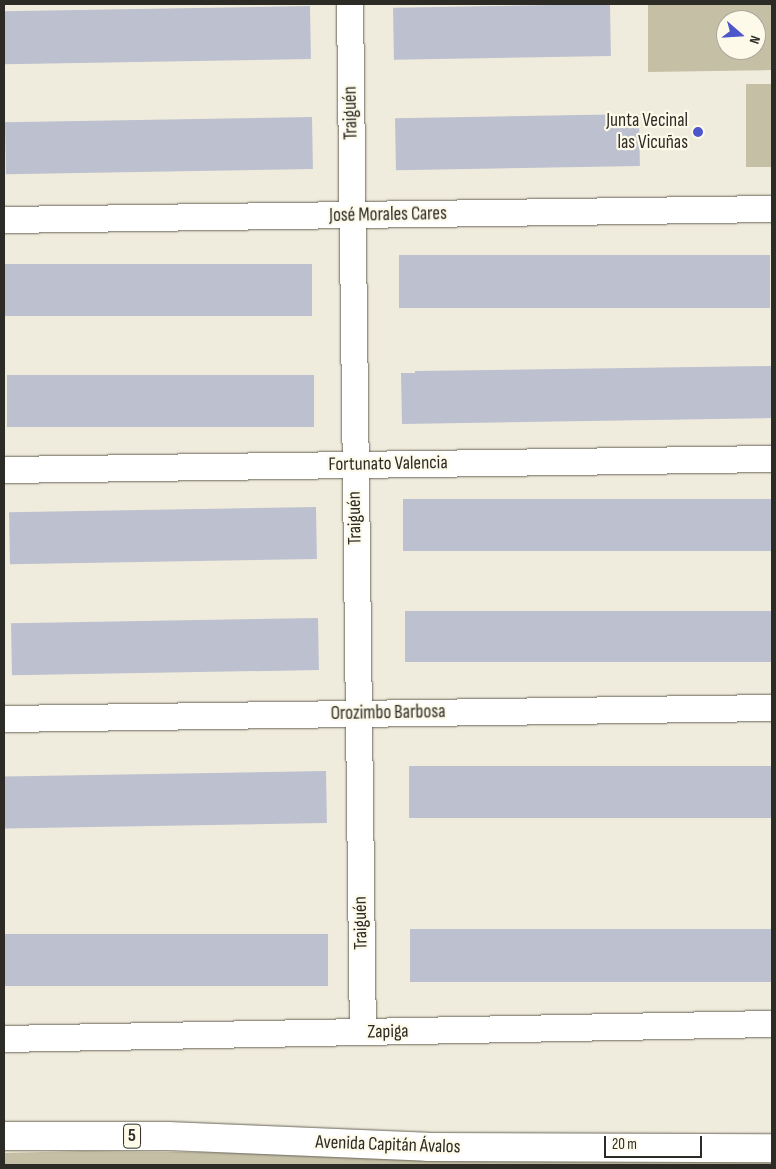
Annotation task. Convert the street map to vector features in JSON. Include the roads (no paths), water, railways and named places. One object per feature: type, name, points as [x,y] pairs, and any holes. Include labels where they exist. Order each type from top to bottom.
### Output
[{"type":"highway","name":"Avenida Capitán Ávalos","points":[[4,1136],[168,1136],[427,1147],[772,1148]]},
{"type":"street","name":"Traiguén","points":[[350,4],[363,1032]]},
{"type":"street","name":"José Morales Cares","points":[[4,220],[772,209]]},
{"type":"street","name":"Fortunato Valencia","points":[[4,470],[772,459]]},
{"type":"street","name":"Orozimbo Barbosa","points":[[4,719],[772,708]]},
{"type":"street","name":"Zapiga","points":[[4,1039],[772,1024]]},
{"type":"place","name":"Junta Vecinal las Vicuñas","points":[[698,132]]}]
